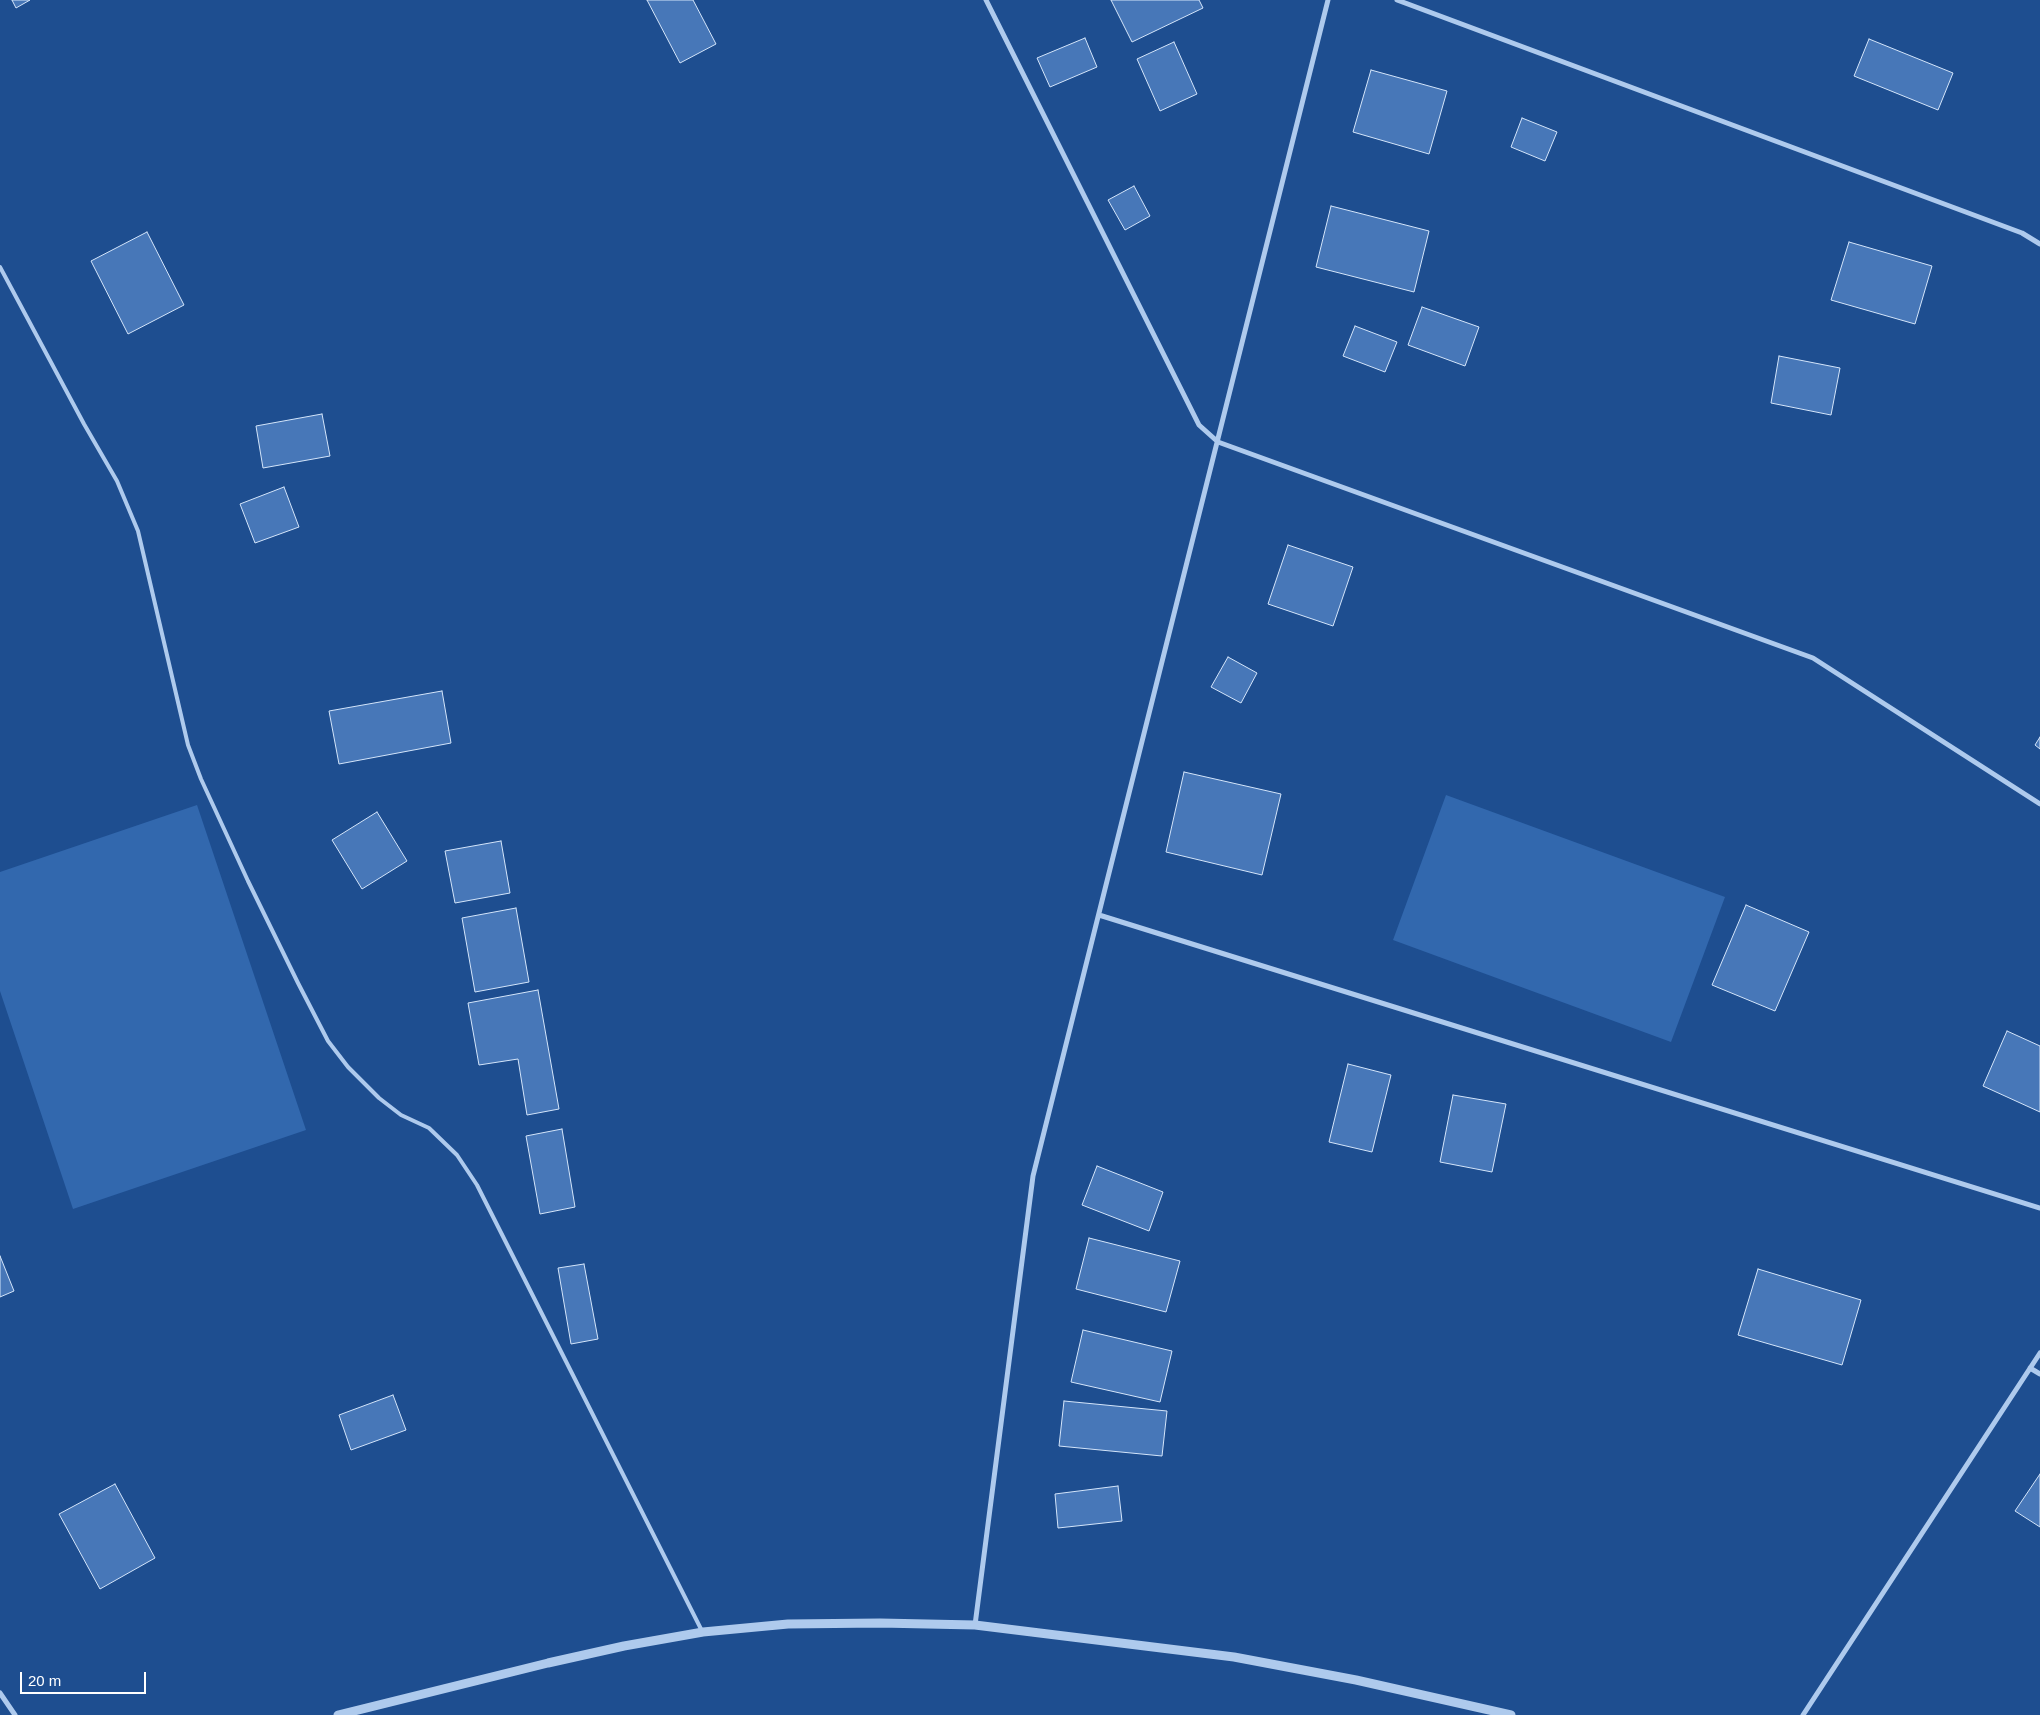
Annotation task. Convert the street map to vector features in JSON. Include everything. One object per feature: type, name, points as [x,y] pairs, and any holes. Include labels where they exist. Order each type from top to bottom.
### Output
[{"type":"street","points":[[986,0],[1199,425],[1218,442],[1812,658],[2040,804]]},
{"type":"street","points":[[975,1625],[1033,1176],[1328,0]]},
{"type":"street","points":[[1396,0],[2022,233],[2040,244]]},
{"type":"street","points":[[1099,915],[2040,1208]]},
{"type":"street","points":[[1803,1715],[2040,1353]]},
{"type":"street","points":[[2030,1368],[2040,1374]]},
{"type":"street","points":[[344,1714],[548,1663],[624,1646],[703,1632],[788,1624],[880,1623],[975,1625],[1234,1657],[1356,1680],[1511,1715]]},
{"type":"street","points":[[0,1693],[15,1715]]},
{"type":"lane","points":[[0,268],[117,481],[138,531],[188,745],[201,779],[240,864],[298,983],[328,1041],[348,1068],[379,1098],[401,1115],[429,1128],[457,1155],[477,1185],[703,1632]]},
{"type":"shaded area","points":[[1446,795],[1725,897],[1671,1042],[1393,940]]},
{"type":"shaded area","points":[[197,805],[306,1130],[73,1209],[0,991],[0,872]]},
{"type":"building","points":[[12,0],[30,0],[16,8]]},
{"type":"building","points":[[647,0],[693,0],[716,44],[680,63]]},
{"type":"building","points":[[1111,0],[1199,0],[1203,8],[1132,42]]},
{"type":"building","points":[[1085,38],[1097,67],[1050,87],[1037,58]]},
{"type":"building","points":[[1869,39],[1953,73],[1938,110],[1854,76]]},
{"type":"building","points":[[1174,42],[1197,94],[1160,111],[1137,59]]},
{"type":"building","points":[[1371,70],[1447,91],[1429,154],[1353,132]]},
{"type":"building","points":[[1522,118],[1557,132],[1545,161],[1511,147]]},
{"type":"building","points":[[1134,186],[1150,216],[1125,230],[1108,200]]},
{"type":"building","points":[[1331,206],[1429,231],[1414,292],[1316,267]]},
{"type":"building","points":[[147,232],[184,305],[128,334],[91,261]]},
{"type":"building","points":[[1849,242],[1932,266],[1915,324],[1831,300]]},
{"type":"building","points":[[1422,307],[1479,327],[1465,366],[1408,345]]},
{"type":"building","points":[[1355,326],[1397,342],[1385,372],[1343,356]]},
{"type":"building","points":[[1779,356],[1840,368],[1831,415],[1771,403]]},
{"type":"building","points":[[322,414],[330,456],[263,468],[256,426]]},
{"type":"building","points":[[284,487],[299,527],[255,543],[240,504]]},
{"type":"building","points":[[1288,545],[1353,567],[1333,626],[1268,604]]},
{"type":"building","points":[[1228,657],[1257,673],[1241,703],[1211,687]]},
{"type":"building","points":[[442,691],[451,743],[339,764],[329,711]]},
{"type":"building","points":[[2040,737],[2040,749],[2035,745]]},
{"type":"building","points":[[1184,772],[1281,794],[1262,875],[1166,852]]},
{"type":"building","points":[[377,812],[407,861],[362,889],[332,840]]},
{"type":"building","points":[[501,841],[510,893],[455,903],[445,851]]},
{"type":"building","points":[[1746,905],[1809,932],[1775,1011],[1712,985]]},
{"type":"building","points":[[516,908],[529,982],[475,992],[462,918]]},
{"type":"building","points":[[538,990],[559,1109],[527,1115],[518,1059],[479,1065],[468,1003]]},
{"type":"building","points":[[2007,1031],[2040,1046],[2040,1112],[1983,1086]]},
{"type":"building","points":[[1348,1064],[1391,1075],[1372,1152],[1329,1142]]},
{"type":"building","points":[[1453,1095],[1506,1104],[1492,1172],[1440,1162]]},
{"type":"building","points":[[562,1129],[575,1207],[540,1214],[526,1136]]},
{"type":"building","points":[[1097,1166],[1163,1192],[1149,1231],[1082,1205]]},
{"type":"building","points":[[1089,1238],[1180,1261],[1166,1312],[1076,1289]]},
{"type":"building","points":[[0,1256],[14,1291],[0,1297]]},
{"type":"building","points":[[584,1264],[598,1339],[571,1344],[558,1268]]},
{"type":"building","points":[[1758,1269],[1861,1300],[1842,1365],[1738,1335]]},
{"type":"building","points":[[1083,1330],[1172,1351],[1160,1402],[1071,1382]]},
{"type":"building","points":[[393,1395],[406,1430],[351,1450],[339,1415]]},
{"type":"building","points":[[1064,1401],[1167,1411],[1162,1456],[1059,1446]]},
{"type":"building","points":[[2040,1474],[2040,1527],[2015,1511]]},
{"type":"building","points":[[115,1484],[155,1558],[100,1589],[59,1514]]},
{"type":"building","points":[[1118,1486],[1122,1521],[1058,1528],[1055,1494]]}]
